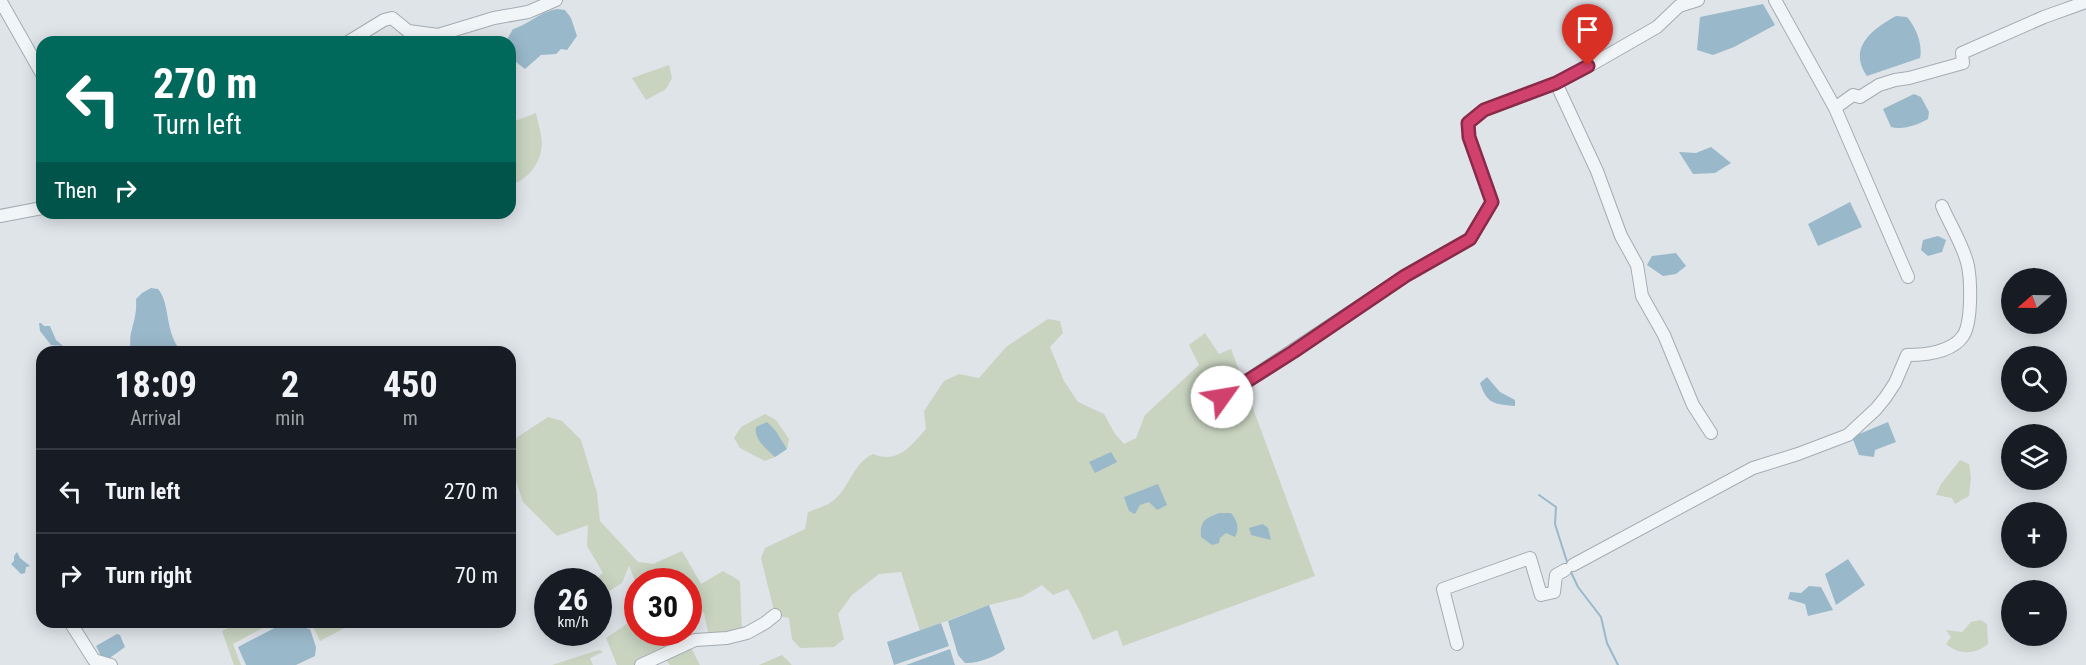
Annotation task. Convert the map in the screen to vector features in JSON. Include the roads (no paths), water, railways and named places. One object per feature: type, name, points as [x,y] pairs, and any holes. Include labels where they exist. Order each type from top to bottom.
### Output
[{"type":"street","points":[[0,0],[36,63]]},
{"type":"street","points":[[358,36],[384,20],[392,18],[408,31],[438,34],[494,18],[528,12],[556,0]]},
{"type":"street","points":[[1222,397],[1405,276],[1470,239],[1492,202],[1469,137],[1468,123],[1484,110],[1556,83],[1657,27],[1679,6],[1698,0]]},
{"type":"street","points":[[1775,0],[1835,108],[1908,276]]},
{"type":"street","points":[[1835,108],[1853,95],[1860,97],[1880,85],[1963,63],[1962,53],[2024,28],[2044,17],[2086,2]]},
{"type":"street","points":[[1556,83],[1597,171],[1621,236],[1636,265],[1642,296],[1664,335],[1693,405],[1711,434]]},
{"type":"street","points":[[1457,644],[1443,589],[1530,558],[1541,595],[1554,592],[1556,575],[1753,468],[1848,435],[1885,398],[1895,383],[1907,355],[1927,355],[1949,348],[1963,336],[1968,320],[1968,266],[1941,206]]},
{"type":"street","points":[[0,216],[36,209]]},
{"type":"street","points":[[641,665],[695,640],[727,638],[747,633],[775,615]]},
{"type":"street","points":[[74,628],[94,660],[111,665]]},
{"type":"water","points":[[1763,4],[1775,25],[1734,47],[1713,55],[1697,50],[1700,17]]},
{"type":"water","points":[[552,10],[565,10],[571,18],[577,36],[567,50],[561,49],[556,54],[541,55],[525,69],[516,62],[516,36],[509,36],[513,29]]},
{"type":"water","points":[[1896,16],[1907,17],[1913,26],[1920,42],[1920,58],[1867,76],[1862,66],[1861,48],[1871,33]]},
{"type":"water","points":[[1914,94],[1921,97],[1929,112],[1928,119],[1901,128],[1891,127],[1883,109]]},
{"type":"water","points":[[1711,147],[1731,163],[1715,173],[1693,174],[1679,152],[1696,153]]},
{"type":"water","points":[[1850,202],[1862,227],[1818,246],[1808,224]]},
{"type":"water","points":[[1938,236],[1946,240],[1942,252],[1928,256],[1921,250],[1923,240]]},
{"type":"water","points":[[1676,253],[1686,266],[1676,274],[1663,276],[1647,265],[1652,256]]},
{"type":"water","points":[[151,288],[158,289],[165,302],[172,336],[178,346],[130,346],[136,299]]},
{"type":"water","points":[[39,323],[50,326],[56,340],[63,346],[51,345],[40,331]]},
{"type":"water","points":[[1224,370],[1238,386],[1227,392],[1211,377]]},
{"type":"water","points":[[1487,377],[1500,392],[1515,400],[1515,406],[1492,402],[1485,395],[1480,383]]},
{"type":"water","points":[[767,422],[787,449],[775,457],[762,444],[756,432],[756,427]]},
{"type":"water","points":[[1888,422],[1896,442],[1875,450],[1874,457],[1859,455],[1852,437]]},
{"type":"water","points":[[1111,452],[1117,462],[1095,473],[1089,462]]},
{"type":"water","points":[[1158,484],[1167,505],[1157,510],[1149,502],[1140,505],[1135,514],[1129,511],[1124,497]]},
{"type":"water","points":[[1219,513],[1231,513],[1238,527],[1235,537],[1226,533],[1220,538],[1219,543],[1212,545],[1201,537],[1201,527],[1207,519]]},
{"type":"water","points":[[1263,524],[1268,528],[1271,540],[1251,535],[1249,528]]},
{"type":"water","points":[[17,552],[20,558],[30,566],[26,567],[25,573],[21,574],[11,564]]},
{"type":"water","points":[[1848,559],[1865,585],[1836,605],[1825,574]]},
{"type":"water","points":[[1809,586],[1821,587],[1833,610],[1808,616],[1805,604],[1788,599],[1790,592],[1801,593]]},
{"type":"water","points":[[989,605],[1005,649],[986,659],[965,663],[958,655],[948,621]]},
{"type":"water","points":[[941,623],[949,646],[894,665],[887,642]]},
{"type":"water","points":[[274,628],[306,628],[310,629],[316,647],[315,656],[296,665],[246,665],[238,647]]},
{"type":"water","points":[[117,634],[120,635],[125,647],[107,660],[102,658],[96,646]]},
{"type":"water","points":[[950,649],[955,665],[906,665]]},
{"type":"waterway","points":[[1539,495],[1556,507],[1555,524],[1568,565]]},
{"type":"waterway","points":[[1570,570],[1578,587],[1601,617],[1607,643],[1618,665]]}]
